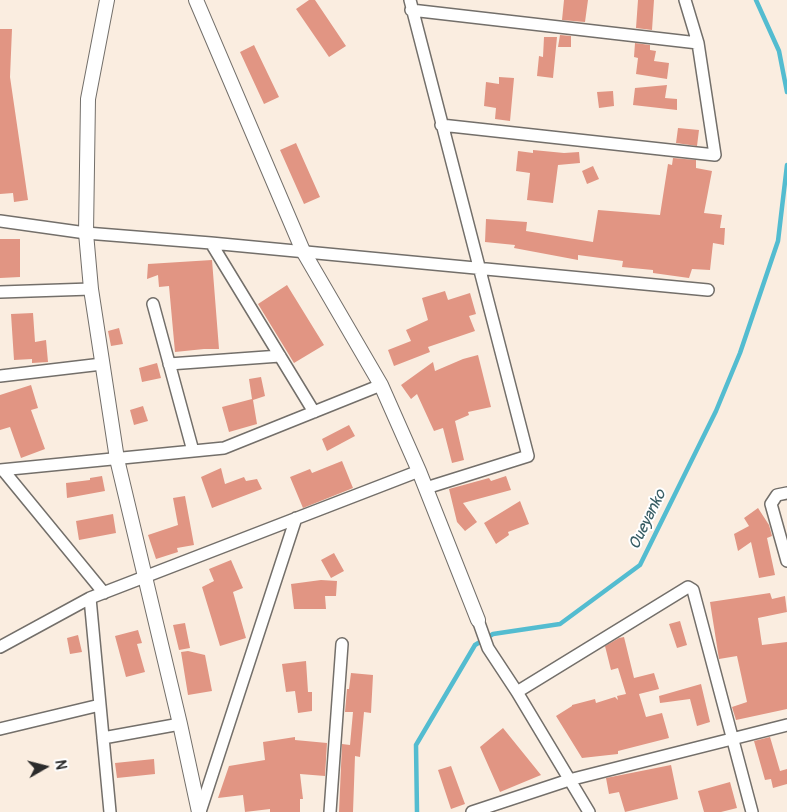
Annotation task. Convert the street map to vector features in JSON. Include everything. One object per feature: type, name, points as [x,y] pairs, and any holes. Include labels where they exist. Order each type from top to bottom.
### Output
[{"type":"street","points":[[107,0],[88,99],[86,233],[90,289],[117,459],[199,812]]},
{"type":"street","points":[[196,0],[303,251],[381,385],[426,488],[488,648],[517,692],[589,812]]},
{"type":"street","points":[[441,125],[715,155],[698,43],[685,0]]},
{"type":"street","points":[[426,488],[528,456],[410,5],[698,43]]},
{"type":"street","points":[[0,221],[86,233],[303,251],[708,290]]},
{"type":"street","points":[[212,243],[314,412]]},
{"type":"street","points":[[0,292],[90,289]]},
{"type":"street","points":[[153,304],[192,451]]},
{"type":"street","points":[[169,364],[280,356]]},
{"type":"street","points":[[0,376],[102,364]]},
{"type":"street","points":[[2,470],[224,448],[381,385]]},
{"type":"street","points":[[2,470],[104,593]]},
{"type":"street","points":[[0,647],[90,598],[419,471]]},
{"type":"street","points":[[787,493],[777,495],[771,504],[787,561]]},
{"type":"street","points":[[199,812],[296,518]]},
{"type":"street","points":[[517,692],[688,587],[693,590],[752,812]]},
{"type":"street","points":[[90,598],[110,812]]},
{"type":"street","points":[[330,812],[342,644]]},
{"type":"street","points":[[0,729],[100,705]]},
{"type":"street","points":[[103,738],[180,724]]},
{"type":"street","points":[[472,812],[569,780],[787,725]]},
{"type":"building","points":[[309,0],[315,0],[346,46],[329,57],[296,9]]},
{"type":"building","points":[[564,0],[588,0],[585,22],[562,20]]},
{"type":"building","points":[[638,0],[654,0],[652,30],[636,28]]},
{"type":"building","points":[[0,29],[12,29],[10,77],[28,200],[14,202],[13,193],[0,194]]},
{"type":"building","points":[[560,35],[571,36],[571,47],[558,47]]},
{"type":"building","points":[[544,37],[557,37],[553,78],[537,76],[539,56],[543,57]]},
{"type":"building","points":[[635,43],[650,45],[650,50],[656,51],[654,61],[669,63],[667,79],[636,74],[638,58],[634,57]]},
{"type":"building","points":[[254,45],[279,97],[264,104],[240,52]]},
{"type":"building","points":[[499,77],[514,78],[510,121],[495,119],[496,108],[484,106],[486,82],[499,84]]},
{"type":"building","points":[[667,85],[665,98],[677,99],[677,110],[633,105],[635,88]]},
{"type":"building","points":[[613,91],[614,106],[599,108],[597,92]]},
{"type":"building","points":[[678,128],[699,130],[697,146],[676,143]]},
{"type":"building","points":[[296,143],[320,197],[304,204],[280,150]]},
{"type":"building","points":[[533,150],[564,153],[579,152],[580,163],[558,165],[553,203],[527,200],[530,173],[516,171],[518,151],[533,153]]},
{"type":"building","points":[[673,158],[696,160],[696,168],[712,171],[704,213],[722,215],[720,228],[725,228],[724,245],[713,243],[710,270],[692,269],[689,278],[653,273],[653,270],[622,267],[623,261],[578,255],[578,260],[514,248],[515,245],[485,242],[486,219],[527,222],[526,231],[593,242],[598,210],[660,215],[668,164],[672,165]]},
{"type":"building","points":[[593,166],[599,179],[587,184],[582,171]]},
{"type":"building","points":[[0,239],[20,239],[20,277],[0,278]]},
{"type":"building","points":[[212,260],[219,349],[175,352],[169,286],[159,287],[158,275],[147,279],[148,264]]},
{"type":"building","points":[[287,285],[324,345],[294,363],[258,304]]},
{"type":"building","points":[[445,291],[448,300],[470,293],[476,314],[469,316],[475,331],[428,347],[430,352],[394,366],[388,350],[411,341],[406,330],[428,320],[422,298]]},
{"type":"building","points":[[33,313],[35,342],[46,340],[48,362],[32,363],[32,359],[14,360],[11,314]]},
{"type":"building","points":[[119,328],[123,344],[111,346],[108,331]]},
{"type":"building","points":[[478,355],[491,407],[468,412],[469,415],[455,421],[464,460],[452,463],[443,428],[434,431],[417,394],[411,399],[401,385],[433,362],[435,371]]},
{"type":"building","points":[[157,363],[161,378],[142,382],[139,368]]},
{"type":"building","points":[[261,377],[265,396],[253,400],[257,424],[229,432],[222,407],[252,399],[249,379]]},
{"type":"building","points":[[31,385],[38,408],[31,410],[45,449],[21,458],[10,427],[0,430],[0,395]]},
{"type":"building","points":[[143,406],[148,421],[134,425],[130,410]]},
{"type":"building","points":[[349,425],[355,436],[327,451],[322,439]]},
{"type":"building","points":[[342,461],[353,488],[303,508],[290,477],[310,469],[312,473]]},
{"type":"building","points":[[221,468],[225,484],[244,477],[246,481],[257,479],[262,489],[212,508],[201,477]]},
{"type":"building","points":[[102,476],[105,491],[67,498],[66,483],[90,480],[90,478]]},
{"type":"building","points":[[506,476],[511,490],[463,503],[477,522],[465,531],[457,522],[449,489],[489,478],[491,481]]},
{"type":"building","points":[[185,496],[194,545],[177,548],[178,552],[156,559],[148,535],[178,525],[173,498]]},
{"type":"building","points":[[520,501],[529,524],[508,532],[509,535],[496,544],[484,523]]},
{"type":"building","points":[[758,508],[769,525],[772,536],[767,538],[775,575],[759,578],[751,542],[738,551],[734,534],[749,526],[744,518]]},
{"type":"building","points":[[113,514],[116,533],[79,540],[76,521]]},
{"type":"building","points":[[334,553],[344,571],[331,578],[321,560]]},
{"type":"building","points":[[231,560],[243,588],[233,592],[246,638],[220,646],[202,587],[214,581],[209,569]]},
{"type":"building","points":[[321,580],[337,581],[336,596],[325,596],[326,609],[294,609],[291,584]]},
{"type":"building","points":[[770,593],[772,599],[785,596],[787,612],[758,618],[762,645],[787,642],[787,709],[736,720],[732,707],[747,702],[737,656],[719,659],[710,602]]},
{"type":"building","points":[[680,621],[687,645],[677,648],[669,624]]},
{"type":"building","points":[[185,623],[190,648],[179,650],[173,625]]},
{"type":"building","points":[[138,630],[142,643],[137,644],[145,672],[126,677],[115,636]]},
{"type":"building","points":[[78,635],[82,652],[70,654],[67,638]]},
{"type":"building","points":[[624,637],[634,678],[654,673],[659,689],[639,694],[646,717],[662,713],[669,738],[618,751],[618,754],[582,758],[556,716],[572,705],[595,699],[596,703],[615,697],[618,700],[617,696],[626,694],[618,668],[611,670],[605,646]]},
{"type":"building","points":[[188,651],[205,655],[212,691],[188,695],[181,652]]},
{"type":"building","points":[[306,661],[308,692],[312,692],[312,711],[298,713],[295,691],[286,692],[282,664]]},
{"type":"building","points":[[351,673],[373,675],[371,713],[364,712],[360,757],[355,756],[353,812],[339,812],[342,744],[350,745],[353,712],[345,712],[347,689],[349,689]]},
{"type":"building","points":[[701,684],[710,722],[697,726],[690,699],[660,703],[659,696]]},
{"type":"building","points":[[503,728],[541,775],[500,792],[480,747]]},
{"type":"building","points":[[295,737],[295,740],[327,743],[325,776],[300,774],[303,799],[300,799],[300,812],[270,812],[270,809],[245,812],[243,795],[218,798],[229,766],[265,760],[263,742]]},
{"type":"building","points":[[770,737],[780,771],[787,769],[787,784],[773,788],[771,779],[765,780],[754,741]]},
{"type":"building","points":[[154,759],[155,774],[117,778],[115,763]]},
{"type":"building","points":[[671,765],[678,799],[625,812],[619,792],[609,794],[606,778]]},
{"type":"building","points":[[451,766],[465,804],[451,809],[438,770]]},
{"type":"building","points":[[730,782],[737,808],[721,812],[704,812],[698,791]]},
{"type":"waterway","name":"Oueyanko","points":[[756,0],[779,51],[787,92]]},
{"type":"waterway","name":"Oueyanko","points":[[417,812],[416,745],[475,645],[493,634],[560,624],[640,565],[716,411],[740,353],[778,241],[787,165]]}]
